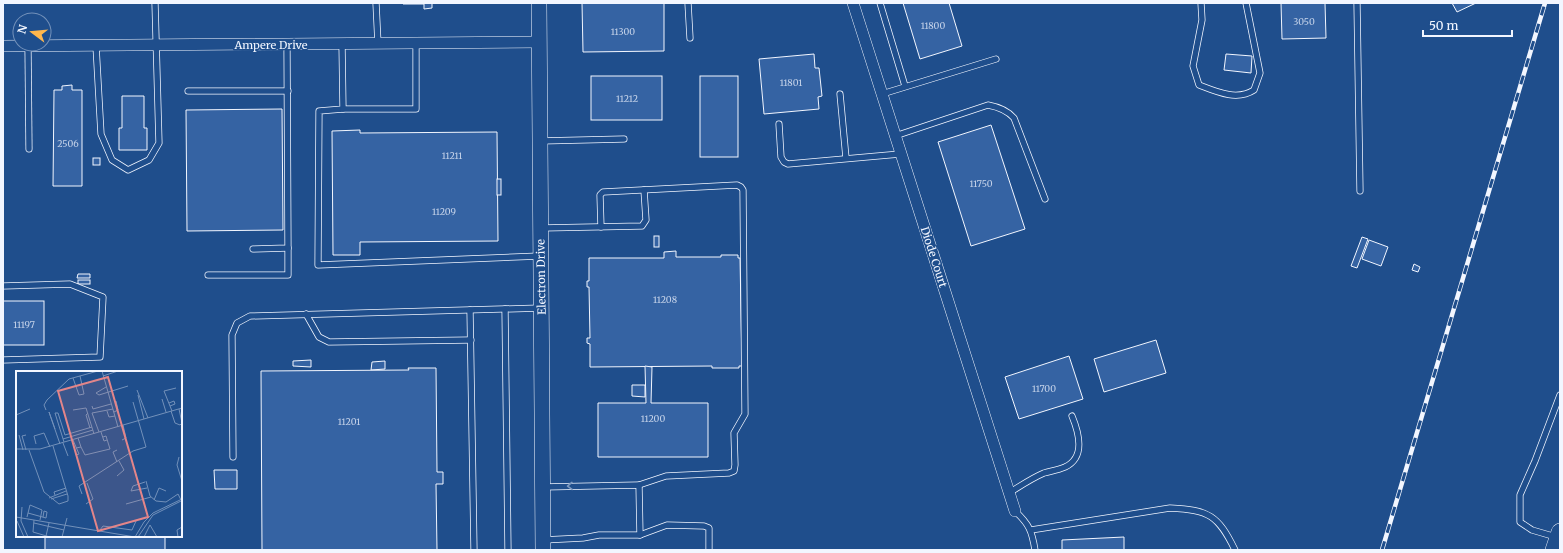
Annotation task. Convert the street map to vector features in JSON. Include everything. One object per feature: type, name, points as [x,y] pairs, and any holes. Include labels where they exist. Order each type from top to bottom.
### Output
[{"type":"street","name":"Electron Drive","points":[[539,3],[543,545]]},
{"type":"street","name":"Diode Court","points":[[853,3],[1015,511]]},
{"type":"street","name":"Ampere Drive","points":[[52,46],[539,42]]},
{"type":"lane","points":[[96,46],[101,134],[112,160],[128,170],[149,160],[159,144],[155,3]]},
{"type":"lane","points":[[376,3],[378,44]]},
{"type":"lane","points":[[688,3],[690,38]]},
{"type":"lane","points":[[880,3],[905,86]]},
{"type":"lane","points":[[1201,3],[1202,20],[1193,66],[1199,85],[1214,91],[1238,96],[1247,94],[1254,90],[1260,73],[1246,3]]},
{"type":"lane","points":[[1357,3],[1360,191]]},
{"type":"lane","points":[[342,44],[344,109]]},
{"type":"lane","points":[[416,44],[416,109],[344,109],[320,111],[318,265],[541,256]]},
{"type":"lane","points":[[208,275],[288,275],[287,45]]},
{"type":"lane","points":[[28,52],[29,149]]},
{"type":"lane","points":[[881,94],[996,59]]},
{"type":"lane","points":[[188,92],[288,91]]},
{"type":"lane","points":[[840,94],[846,158]]},
{"type":"lane","points":[[895,136],[988,105],[1002,108],[1009,112],[1014,118],[1045,199]]},
{"type":"lane","points":[[779,124],[781,157],[784,162],[788,164],[900,154]]},
{"type":"lane","points":[[540,141],[624,139]]},
{"type":"lane","points":[[542,487],[639,485],[666,476],[729,473],[734,471],[734,434],[744,414],[743,190],[741,187],[737,186],[601,193],[601,227]]},
{"type":"lane","points":[[540,228],[642,226],[646,220],[644,190]]},
{"type":"lane","points":[[253,249],[288,248]]},
{"type":"lane","points":[[3,286],[70,284],[103,297],[100,357],[3,360]]},
{"type":"lane","points":[[233,457],[232,335],[237,323],[250,316],[541,308]]},
{"type":"lane","points":[[505,309],[508,550]]},
{"type":"lane","points":[[470,310],[474,550]]},
{"type":"lane","points":[[306,314],[319,337],[329,342],[471,340]]},
{"type":"lane","points":[[1557,540],[1532,530],[1520,522],[1520,495],[1535,461],[1560,395]]},
{"type":"lane","points":[[1009,493],[1043,474],[1064,467],[1072,462],[1077,456],[1080,446],[1076,426],[1072,416]]},
{"type":"lane","points":[[639,485],[640,535]]},
{"type":"lane","points":[[1031,530],[1170,508],[1191,509],[1214,517],[1226,532],[1235,550]]},
{"type":"lane","points":[[1015,511],[1026,521],[1031,530],[1035,550]]},
{"type":"lane","points":[[543,545],[599,535],[640,535],[667,526],[704,526],[709,528],[709,550]]},
{"type":"building","points":[[403,3],[432,3],[432,8],[424,9],[424,4]]},
{"type":"building","points":[[582,3],[664,3],[664,51],[583,52]]},
{"type":"building","points":[[903,3],[949,3],[962,46],[920,59]]},
{"type":"building","points":[[1281,3],[1325,3],[1326,38],[1282,39]]},
{"type":"building","points":[[1452,3],[1476,3],[1457,12]]},
{"type":"building","points":[[814,54],[815,68],[819,68],[822,96],[818,97],[819,109],[764,114],[759,59]]},
{"type":"building","points":[[1226,54],[1252,56],[1251,73],[1224,70]]},
{"type":"building","points":[[591,76],[662,76],[662,120],[591,120]]},
{"type":"building","points":[[700,76],[738,76],[738,157],[700,157]]},
{"type":"building","points":[[72,85],[72,90],[82,90],[82,186],[53,186],[54,90],[62,90],[62,86]]},
{"type":"building","points":[[122,96],[144,96],[144,128],[147,128],[147,150],[119,150],[119,128],[122,128]]},
{"type":"building","points":[[282,109],[283,230],[187,231],[186,110]]},
{"type":"building","points":[[991,125],[1025,229],[971,246],[938,142]]},
{"type":"building","points":[[360,130],[360,133],[497,132],[498,241],[360,242],[360,255],[333,255],[332,131]]},
{"type":"building","points":[[93,158],[100,158],[100,165],[93,165]]},
{"type":"building","points":[[497,179],[501,179],[501,195],[497,195]]},
{"type":"building","points":[[654,236],[659,236],[659,247],[654,247]]},
{"type":"building","points":[[1362,237],[1368,239],[1357,268],[1351,266]]},
{"type":"building","points":[[1369,240],[1388,247],[1381,266],[1362,259]]},
{"type":"building","points":[[676,251],[676,257],[721,257],[721,255],[738,255],[738,258],[740,258],[742,366],[739,366],[739,368],[712,368],[712,366],[590,367],[590,344],[587,343],[587,338],[590,338],[589,287],[587,287],[587,281],[589,281],[589,258],[664,258],[664,252]]},
{"type":"building","points":[[1414,264],[1420,267],[1418,272],[1412,270]]},
{"type":"building","points":[[78,274],[90,274],[90,278],[77,278]]},
{"type":"building","points":[[78,280],[90,280],[90,284],[78,284]]},
{"type":"building","points":[[3,301],[44,301],[44,345],[3,345]]},
{"type":"building","points":[[1156,340],[1166,373],[1104,392],[1094,359]]},
{"type":"building","points":[[1069,356],[1083,399],[1019,419],[1005,377]]},
{"type":"building","points":[[311,360],[311,367],[293,366],[293,361]]},
{"type":"building","points":[[385,361],[385,369],[371,370],[372,362]]},
{"type":"building","points":[[645,366],[652,367],[651,403],[708,403],[708,457],[598,457],[598,403],[646,403]]},
{"type":"building","points":[[408,368],[436,368],[437,472],[443,472],[443,484],[436,484],[437,550],[262,550],[261,371],[409,370]]},
{"type":"building","points":[[632,385],[645,385],[645,397],[632,396]]},
{"type":"building","points":[[214,470],[237,470],[237,489],[215,489]]},
{"type":"building","points":[[45,537],[165,537],[165,550],[45,550]]},
{"type":"building","points":[[1124,537],[1124,550],[1062,550],[1062,540]]},
{"type":"railway","points":[[1382,550],[1545,3]]}]
